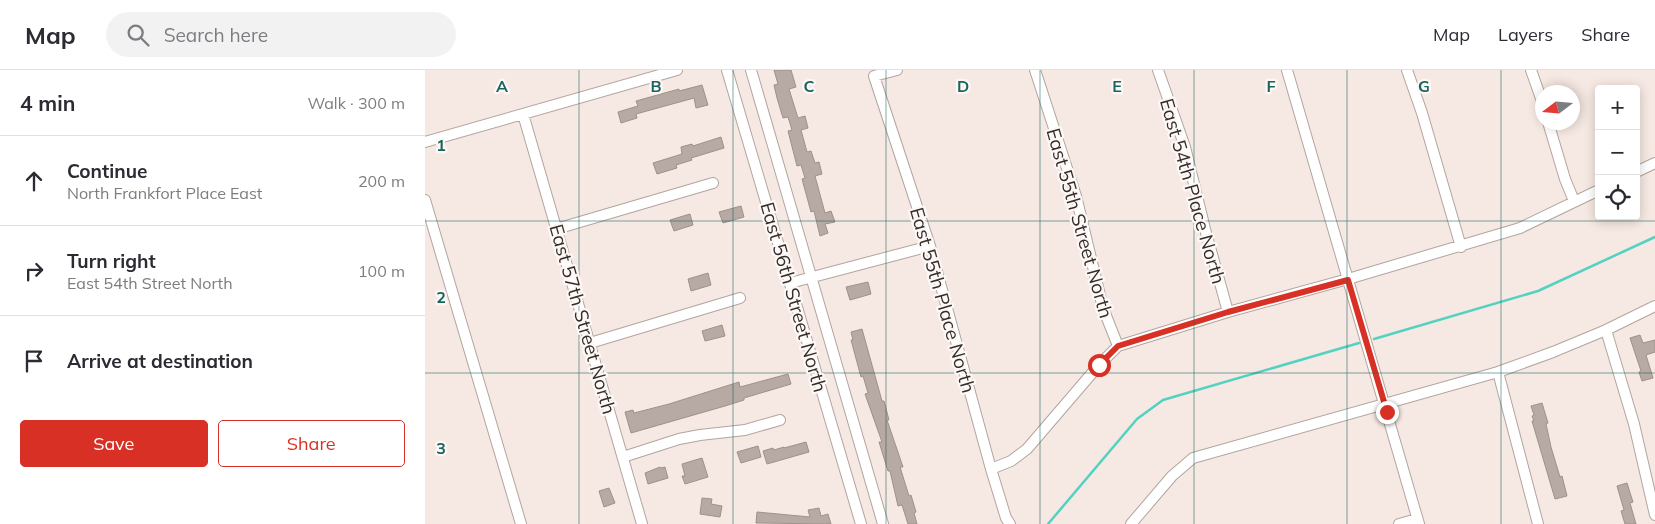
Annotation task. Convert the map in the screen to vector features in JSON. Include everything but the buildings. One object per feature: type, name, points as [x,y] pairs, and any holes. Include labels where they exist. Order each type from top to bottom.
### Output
[{"type":"street","points":[[425,142],[677,70]]},
{"type":"street","name":"East 56th Street North","points":[[727,70],[861,524]]},
{"type":"street","name":"East 56th Street North","points":[[751,70],[883,524]]},
{"type":"street","name":"East 55th Place North","points":[[897,70],[874,76],[930,246],[991,469],[1006,518],[1010,524]]},
{"type":"street","name":"East 55th Street North","points":[[1035,70],[1076,196],[1103,308],[1118,346]]},
{"type":"street","name":"East 54th Place North","points":[[1158,70],[1185,148],[1228,312]]},
{"type":"street","points":[[1287,70],[1418,521],[1399,524]]},
{"type":"street","points":[[1407,70],[1422,113],[1461,247]]},
{"type":"street","points":[[1531,70],[1536,85]]},
{"type":"street","name":"East 57th Street North","points":[[523,114],[642,524]]},
{"type":"street","points":[[1550,130],[1565,179],[1574,201]]},
{"type":"street","points":[[1640,170],[1655,163]]},
{"type":"street","points":[[556,229],[713,183]]},
{"type":"street","points":[[991,469],[1011,461],[1027,449],[1099,365],[1118,346],[1228,312],[1348,280],[1520,228],[1595,192]]},
{"type":"street","points":[[425,200],[521,524]]},
{"type":"street","points":[[790,283],[930,246]]},
{"type":"street","points":[[590,343],[740,298]]},
{"type":"street","points":[[1131,524],[1172,476],[1193,458],[1498,372],[1606,330],[1655,306]]},
{"type":"street","points":[[1606,330],[1634,424],[1655,515]]},
{"type":"street","points":[[1498,372],[1538,524]]},
{"type":"street","points":[[623,457],[679,439],[745,430],[780,420]]},
{"type":"waterway","points":[[1374,339],[1538,291],[1655,237]]},
{"type":"waterway","points":[[1048,524],[1137,419],[1163,400],[1359,343]]},
{"type":"route","points":[[1099,365],[1118,346],[1228,312],[1348,280],[1387,412]]}]
